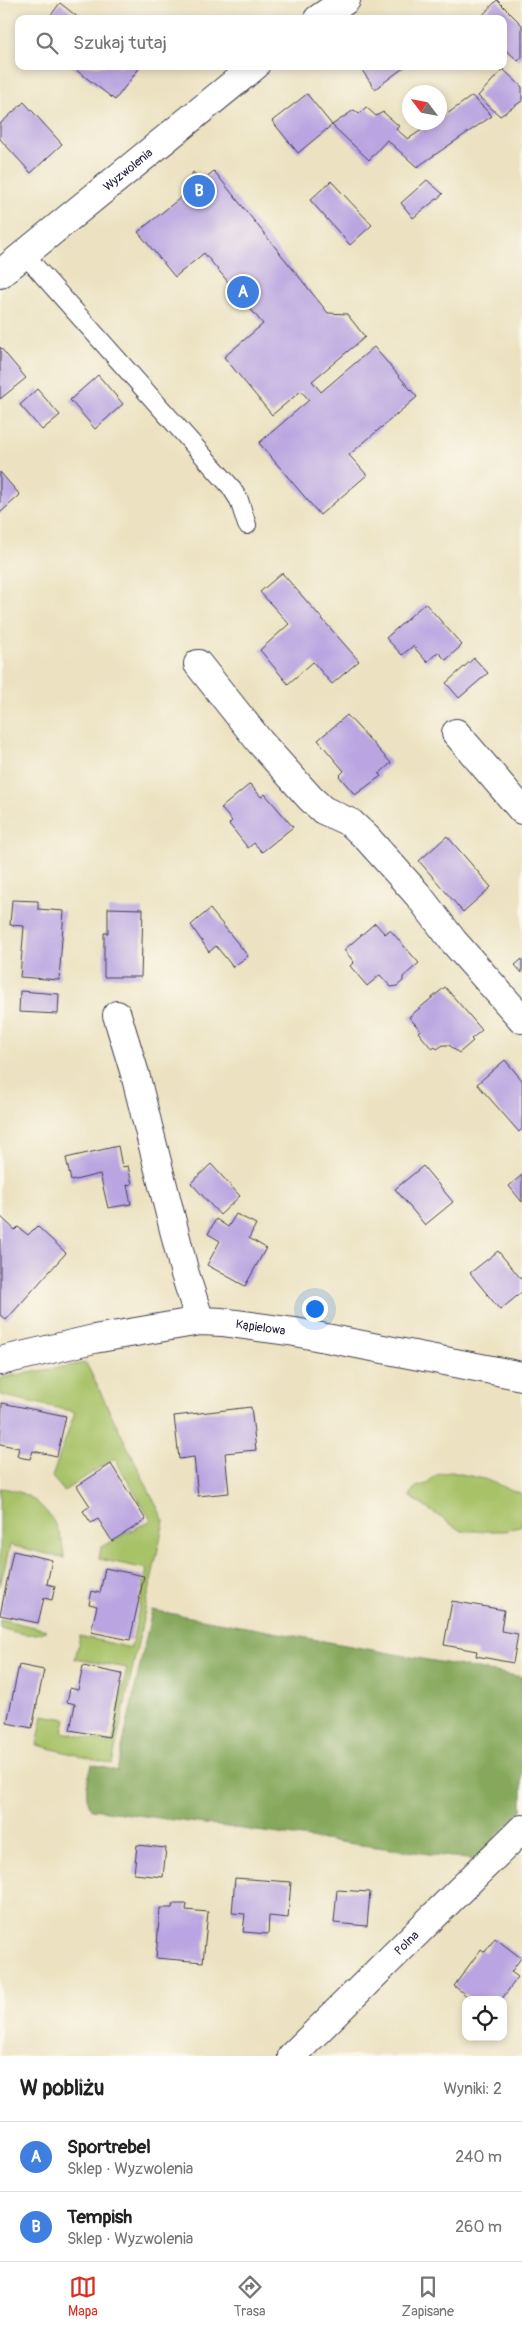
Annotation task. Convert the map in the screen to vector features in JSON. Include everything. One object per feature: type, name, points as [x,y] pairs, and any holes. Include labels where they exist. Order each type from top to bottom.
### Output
[{"type":"street","points":[[324,15],[346,0]]},
{"type":"street","name":"Wyzwolenia","points":[[0,274],[250,70]]},
{"type":"street","points":[[198,664],[250,729],[310,798],[323,810],[351,823],[367,838],[418,895],[454,942],[522,1019]]},
{"type":"street","points":[[456,733],[522,810]]},
{"type":"street","points":[[117,1014],[137,1083],[184,1274],[200,1321]]},
{"type":"street","name":"Kąpielowa","points":[[0,1361],[94,1339],[200,1321],[295,1332],[522,1376]]},
{"type":"street","name":"Polna","points":[[292,2056],[522,1829]]},
{"type":"lane","points":[[24,254],[230,486],[239,500],[247,525]]},
{"type":"green space","points":[[86,1363],[164,1521],[112,1764],[37,1745],[43,1715],[66,1719],[63,1732],[112,1743],[127,1668],[75,1659],[80,1636],[131,1648],[147,1569],[99,1559],[101,1547],[151,1520],[114,1458],[64,1491],[52,1477],[75,1412],[0,1395],[0,1378]]},
{"type":"green space","points":[[452,1472],[484,1479],[522,1494],[522,1526],[505,1531],[461,1531],[410,1497],[418,1486],[427,1484],[435,1476]]},
{"type":"green space","points":[[0,1488],[13,1490],[25,1495],[45,1510],[59,1532],[64,1558],[10,1545],[0,1586]]},
{"type":"green space","points":[[152,1610],[522,1677],[522,1810],[474,1860],[92,1809],[87,1793],[92,1764],[117,1771]]},
{"type":"green space","points":[[0,1619],[47,1630],[36,1634],[18,1633],[0,1628]]},
{"type":"building","points":[[497,0],[522,25],[522,57],[518,61],[507,51],[507,15],[483,15]]},
{"type":"building","points":[[60,3],[75,15],[51,15]]},
{"type":"building","points":[[76,70],[138,70],[115,100]]},
{"type":"building","points":[[362,70],[401,70],[375,89]]},
{"type":"building","points":[[502,70],[522,87],[522,101],[500,116],[478,96]]},
{"type":"building","points":[[307,94],[332,125],[298,153],[272,121]]},
{"type":"building","points":[[472,96],[492,116],[417,167],[387,140],[369,160],[332,125],[354,110],[359,114],[366,107],[376,116],[383,112],[399,126],[396,129],[408,139],[422,130],[447,130],[447,114]]},
{"type":"building","points":[[24,102],[62,144],[31,173],[0,139],[0,124]]},
{"type":"building","points":[[214,171],[328,313],[347,314],[365,337],[312,381],[321,392],[374,347],[417,397],[349,455],[367,475],[320,515],[259,443],[309,400],[301,391],[272,415],[224,357],[263,324],[204,253],[175,277],[138,232],[190,190],[189,180],[193,172],[201,181]]},
{"type":"building","points":[[427,180],[443,194],[413,218],[401,203]]},
{"type":"building","points":[[331,181],[372,225],[350,245],[310,200]]},
{"type":"building","points":[[0,347],[26,378],[0,399]]},
{"type":"building","points":[[98,375],[123,404],[95,429],[70,400]]},
{"type":"building","points":[[37,389],[60,415],[42,430],[20,405]]},
{"type":"building","points":[[0,472],[20,495],[0,513]]},
{"type":"building","points":[[282,573],[359,661],[332,684],[313,662],[288,684],[260,650],[289,624],[260,592]]},
{"type":"building","points":[[425,603],[462,645],[446,660],[438,652],[427,662],[413,646],[402,655],[386,638]]},
{"type":"building","points":[[474,658],[488,673],[459,698],[446,683]]},
{"type":"building","points":[[347,715],[391,763],[379,774],[381,776],[355,795],[339,776],[344,771],[318,740]]},
{"type":"building","points":[[250,784],[261,797],[265,794],[293,827],[262,852],[254,843],[248,848],[229,824],[232,821],[221,808]]},
{"type":"building","points":[[447,836],[491,887],[463,912],[419,861]]},
{"type":"building","points":[[12,900],[38,901],[38,909],[64,911],[59,980],[20,977],[24,926],[10,925]]},
{"type":"building","points":[[108,908],[143,909],[141,977],[104,977],[104,933],[108,933]]},
{"type":"building","points":[[210,909],[248,956],[233,967],[216,946],[209,952],[191,925]]},
{"type":"building","points":[[375,923],[385,934],[390,930],[419,963],[403,977],[403,981],[397,986],[391,987],[380,975],[367,986],[350,966],[354,962],[344,950]]},
{"type":"building","points":[[522,959],[522,973],[515,965]]},
{"type":"building","points":[[445,987],[482,1030],[459,1053],[449,1045],[432,1049],[409,1017]]},
{"type":"building","points":[[20,991],[59,994],[58,1014],[19,1012]]},
{"type":"building","points":[[505,1060],[522,1080],[522,1129],[519,1132],[477,1084]]},
{"type":"building","points":[[118,1146],[122,1167],[128,1166],[132,1184],[127,1185],[131,1204],[108,1208],[100,1174],[71,1181],[66,1158]]},
{"type":"building","points":[[211,1164],[240,1196],[220,1215],[191,1183]]},
{"type":"building","points":[[423,1166],[453,1202],[425,1225],[395,1189]]},
{"type":"building","points":[[522,1175],[522,1202],[509,1186]]},
{"type":"building","points":[[236,1214],[256,1224],[249,1238],[266,1248],[245,1286],[207,1265],[220,1241],[208,1234],[216,1219],[228,1227]]},
{"type":"building","points":[[0,1216],[15,1230],[18,1227],[28,1235],[37,1226],[66,1253],[6,1320],[0,1315]]},
{"type":"building","points":[[498,1251],[522,1280],[522,1292],[500,1310],[470,1273]]},
{"type":"building","points":[[2,1403],[66,1416],[57,1456],[33,1451],[30,1459],[23,1458],[17,1456],[19,1448],[0,1444]]},
{"type":"building","points":[[251,1407],[256,1450],[225,1453],[229,1493],[198,1496],[194,1457],[179,1459],[174,1416]]},
{"type":"building","points":[[111,1464],[146,1520],[112,1541],[98,1519],[91,1523],[83,1511],[90,1506],[77,1486]]},
{"type":"building","points":[[13,1551],[52,1560],[47,1584],[55,1586],[52,1600],[44,1598],[38,1623],[0,1615]]},
{"type":"building","points":[[105,1568],[144,1576],[130,1640],[91,1632],[97,1606],[89,1604],[92,1591],[100,1593]]},
{"type":"building","points":[[452,1601],[504,1610],[501,1631],[518,1634],[513,1663],[476,1656],[477,1651],[444,1645]]},
{"type":"building","points":[[19,1665],[44,1670],[32,1728],[7,1723]]},
{"type":"building","points":[[83,1666],[122,1674],[109,1737],[70,1730],[75,1704],[67,1702],[70,1688],[78,1690]]},
{"type":"building","points":[[137,1845],[166,1848],[163,1877],[134,1874]]},
{"type":"building","points":[[235,1878],[291,1882],[288,1918],[269,1916],[268,1934],[243,1932],[245,1914],[232,1913]]},
{"type":"building","points":[[337,1890],[370,1892],[367,1926],[334,1923]]},
{"type":"building","points":[[173,1904],[187,1904],[186,1910],[208,1912],[203,1962],[156,1958],[160,1908],[172,1908]]},
{"type":"building","points":[[495,1938],[521,1958],[511,1972],[518,1977],[504,1996],[467,1996],[454,1986],[481,1949],[485,1952]]},
{"type":"place","name":"Tempish","points":[[199,191]]},
{"type":"place","name":"Sportrebel","points":[[243,292]]}]
